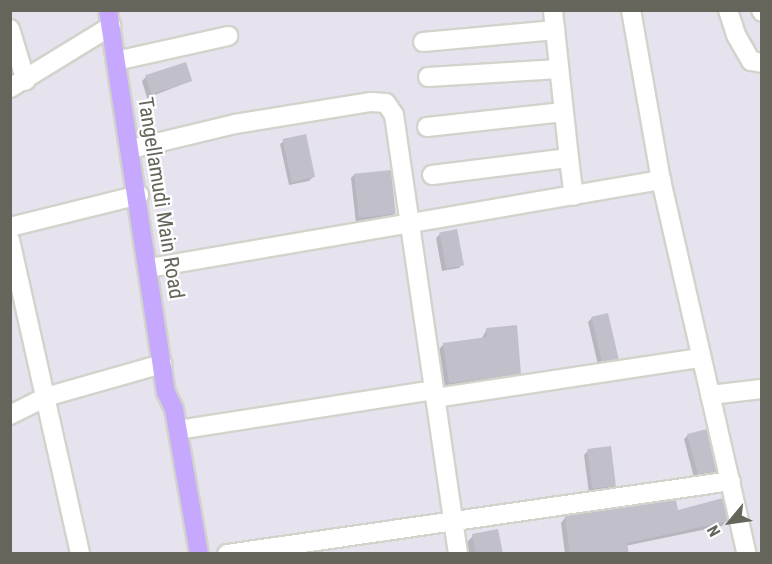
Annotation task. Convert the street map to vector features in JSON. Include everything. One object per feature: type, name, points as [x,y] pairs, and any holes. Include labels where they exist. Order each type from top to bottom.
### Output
[{"type":"main road","name":"Tangellamudi Main Road","points":[[109,18],[139,195],[166,392],[178,430],[199,554]]},
{"type":"street","points":[[553,10],[574,195]]},
{"type":"street","points":[[631,10],[661,180],[747,554]]},
{"type":"street","points":[[729,10],[736,35],[751,61],[762,63]]},
{"type":"street","points":[[10,29],[18,85],[109,18]]},
{"type":"street","points":[[423,42],[555,30]]},
{"type":"street","points":[[117,61],[228,36]]},
{"type":"street","points":[[428,77],[559,69]]},
{"type":"street","points":[[131,149],[235,123],[371,102],[386,103],[394,115],[458,554]]},
{"type":"street","points":[[427,127],[563,112]]},
{"type":"street","points":[[432,175],[569,159]]},
{"type":"street","points":[[149,268],[661,180]]},
{"type":"street","points":[[10,227],[139,195]]},
{"type":"street","points":[[10,240],[80,554]]},
{"type":"street","points":[[178,430],[701,358]]},
{"type":"street","points":[[10,415],[46,397],[162,364]]},
{"type":"street","points":[[710,395],[762,388]]},
{"type":"street","points":[[227,554],[731,481]]},
{"type":"building","points":[[186,62],[192,81],[151,94],[145,75]]},
{"type":"building","points":[[306,134],[315,177],[292,182],[283,139]]},
{"type":"building","points":[[391,170],[396,214],[359,218],[354,174]]},
{"type":"building","points":[[457,229],[464,265],[446,269],[439,232]]},
{"type":"building","points":[[608,313],[619,359],[602,363],[591,317]]},
{"type":"building","points":[[517,325],[521,374],[449,383],[443,343],[487,337],[486,328]]},
{"type":"building","points":[[707,429],[717,472],[698,474],[687,434]]},
{"type":"building","points":[[611,446],[616,486],[592,489],[587,449]]},
{"type":"building","points":[[723,498],[728,521],[627,543],[629,554],[570,554],[565,516],[676,500],[678,510]]},
{"type":"building","points":[[498,529],[503,554],[476,554],[472,534]]}]
